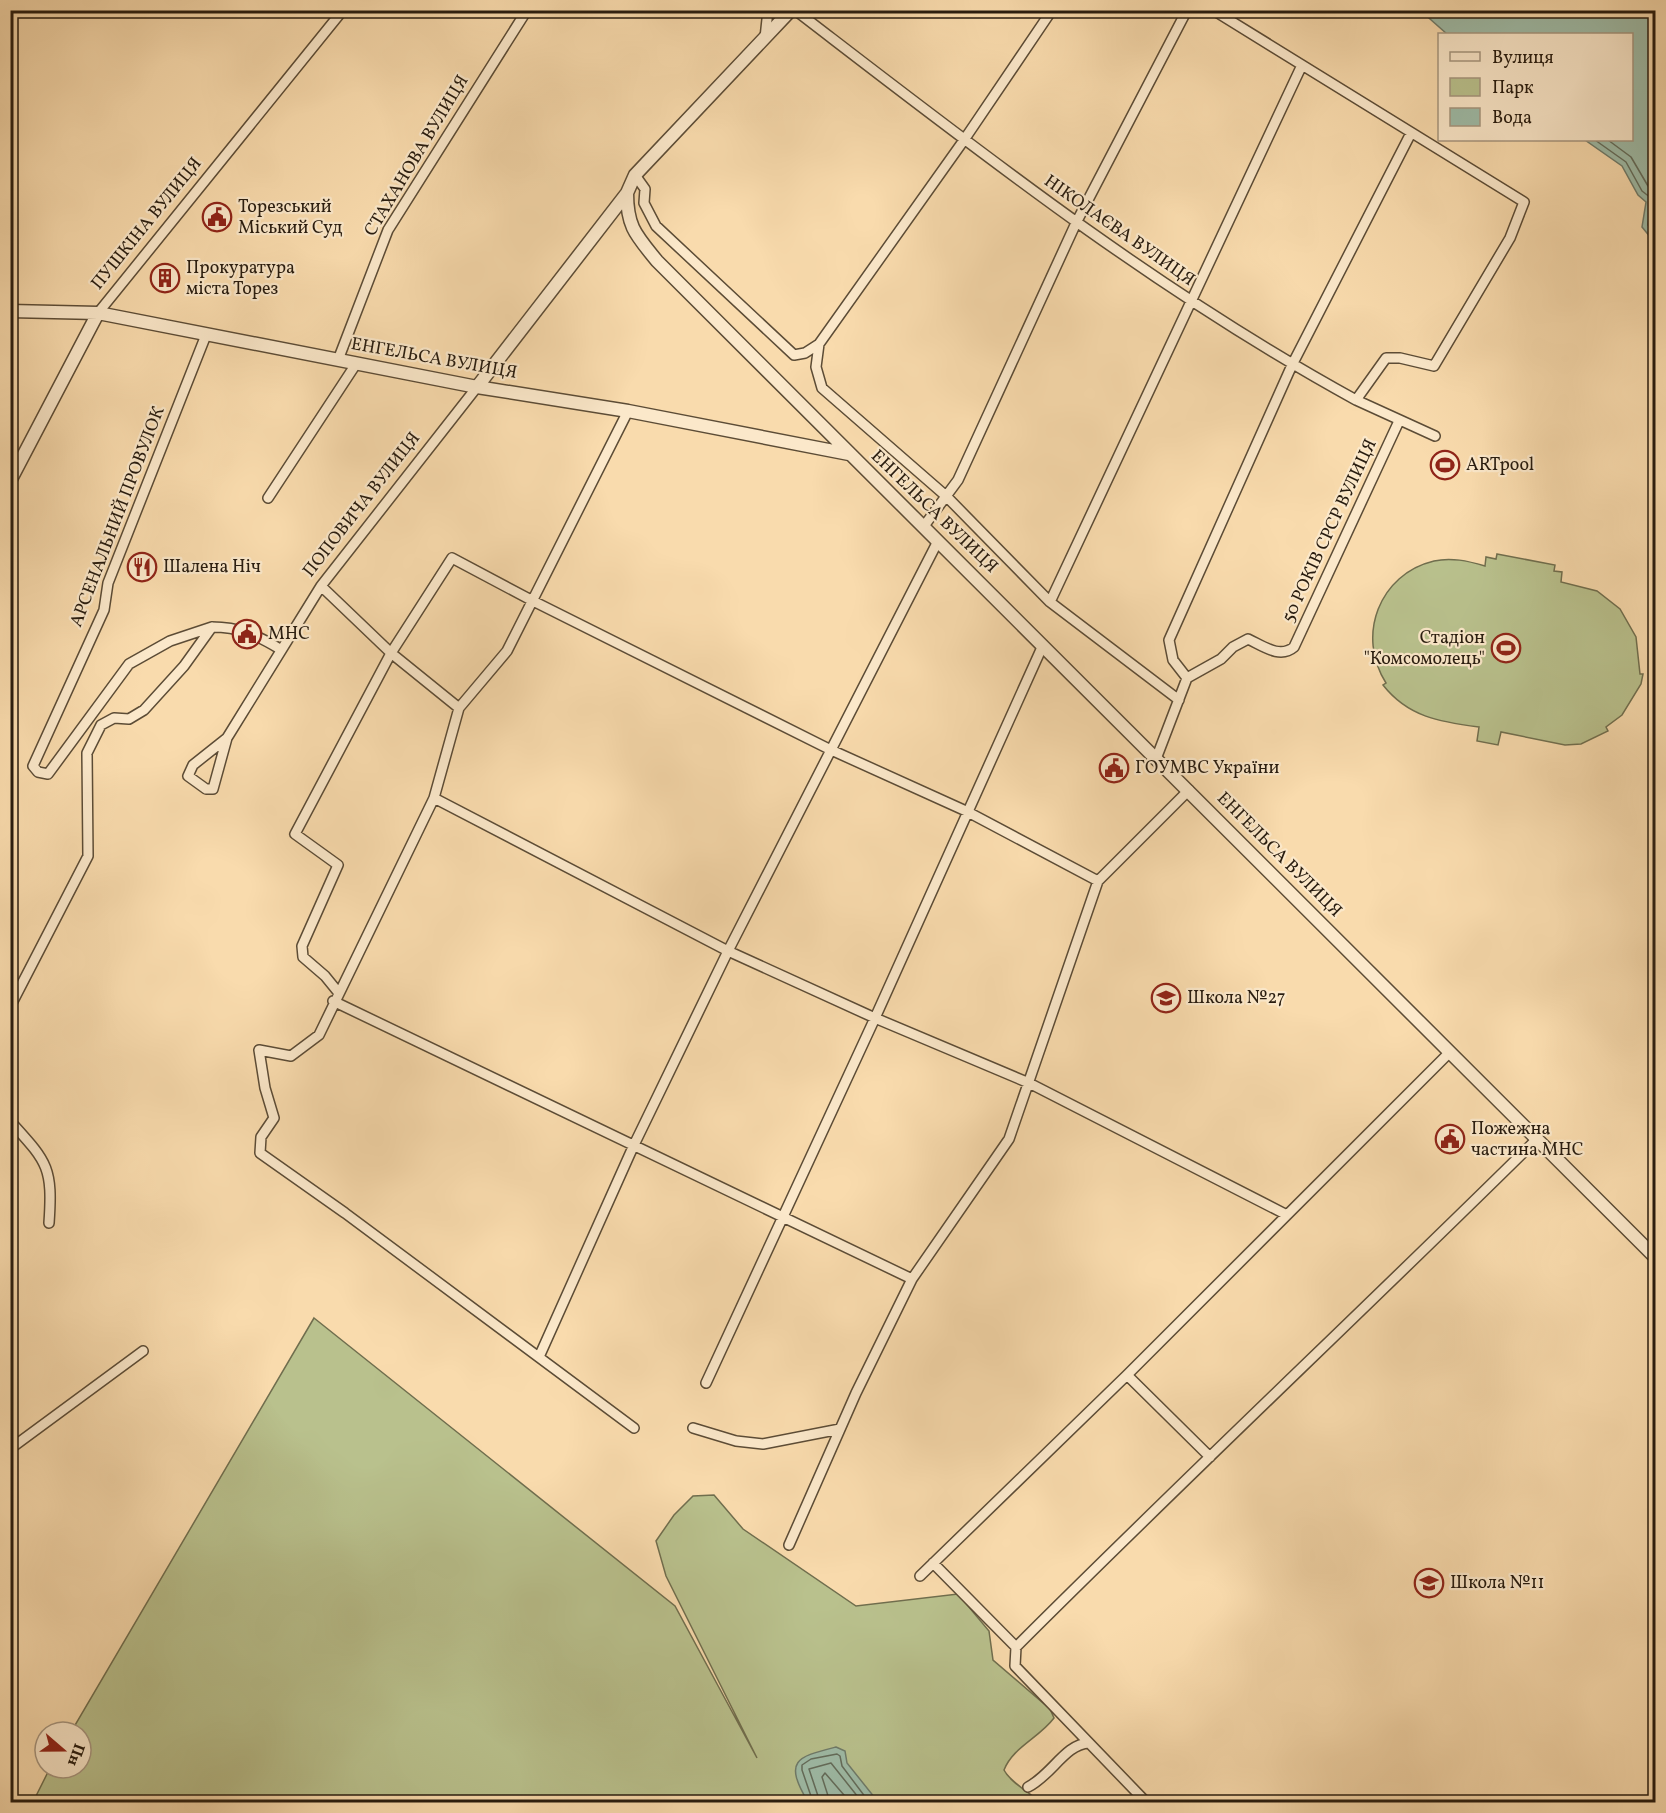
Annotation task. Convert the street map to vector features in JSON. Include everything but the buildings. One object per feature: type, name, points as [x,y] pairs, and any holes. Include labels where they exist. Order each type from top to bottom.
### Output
[{"type":"street","name":"ПУШКІНА ВУЛИЦЯ","points":[[10,481],[98,313],[343,10]]},
{"type":"street","name":"СТАХАНОВА ВУЛИЦЯ","points":[[338,360],[388,230],[527,10]]},
{"type":"street","points":[[765,39],[768,10]]},
{"type":"street","points":[[477,387],[627,192],[635,175],[793,10]]},
{"type":"street","name":"НІКОЛАЄВА ВУЛИЦЯ","points":[[793,10],[1076,223],[1190,301],[1292,365],[1356,400],[1435,436]]},
{"type":"street","points":[[635,175],[645,189],[644,203],[656,226],[794,355],[805,353],[819,344],[1053,10]]},
{"type":"street","points":[[924,526],[958,480],[1076,223],[1186,10]]},
{"type":"street","points":[[1214,10],[1524,202],[1509,238],[1434,366],[1400,357],[1386,358],[1356,400]]},
{"type":"street","points":[[1050,602],[1302,65]]},
{"type":"street","points":[[1156,759],[1187,678],[1173,660],[1170,640],[1292,365],[1411,133]]},
{"type":"street","name":"ЕНГЕЛЬСА ВУЛИЦЯ","points":[[627,192],[627,216],[639,239],[657,261],[1656,1258]]},
{"type":"street","name":"ЕНГЕЛЬСА ВУЛИЦЯ","points":[[10,311],[98,313],[477,387],[628,411],[849,454]]},
{"type":"street","name":"АРСЕНАЛЬНИЙ ПРОВУЛОК","points":[[206,335],[108,583],[104,610],[33,766],[38,772],[48,774],[129,664],[170,641],[212,627]]},
{"type":"street","points":[[819,344],[816,367],[822,388],[946,496],[1050,602],[1179,700]]},
{"type":"street","points":[[268,498],[356,364]]},
{"type":"street","name":"ПОПОВИЧА ВУЛИЦЯ","points":[[227,738],[193,765],[188,776],[207,789],[213,789],[217,782],[227,738],[321,586],[477,387]]},
{"type":"street","points":[[628,411],[507,651],[459,708],[434,798],[319,1035],[291,1056],[259,1050],[265,1088],[274,1118],[261,1137],[260,1153],[345,1213],[634,1428]]},
{"type":"street","name":"50 РОКІВ СРСР ВУЛИЦЯ","points":[[1187,678],[1221,659],[1233,647],[1248,639],[1280,653],[1288,652],[1294,647],[1399,421]]},
{"type":"street","points":[[539,1357],[633,1147],[728,951],[829,749],[938,541]]},
{"type":"street","points":[[912,1279],[633,1147],[336,996],[325,976],[303,957],[302,946],[338,865],[295,834],[391,653],[452,558],[533,602],[829,749],[966,811],[1098,881]]},
{"type":"street","points":[[321,586],[391,653],[459,708]]},
{"type":"street","points":[[10,1007],[88,856],[87,753],[101,725],[114,718],[129,718],[144,710],[184,666],[212,627],[230,627],[253,633],[280,649]]},
{"type":"street","points":[[706,1383],[875,1018],[966,811],[1043,645]]},
{"type":"street","points":[[789,1545],[840,1429],[912,1279],[1009,1139],[1098,881],[1189,790]]},
{"type":"street","points":[[434,798],[728,951],[875,1018],[1029,1083],[1287,1215]]},
{"type":"street","points":[[920,1576],[1127,1375],[1450,1052]]},
{"type":"street","points":[[10,1121],[35,1148],[50,1172],[49,1223]]},
{"type":"street","points":[[1146,1803],[1015,1666],[1016,1647],[1538,1138]]},
{"type":"street","points":[[10,1449],[143,1351]]},
{"type":"street","points":[[1127,1375],[1210,1457]]},
{"type":"street","points":[[693,1428],[736,1441],[763,1444],[840,1429]]},
{"type":"street","points":[[933,1563],[1016,1647]]},
{"type":"street","points":[[1028,1787],[1047,1775],[1074,1746],[1089,1743]]},
{"type":"green space","name":"Стадіон \"Комсомолець\"","points":[[1497,554],[1555,565],[1554,571],[1562,572],[1561,582],[1597,591],[1620,609],[1636,637],[1640,674],[1643,674],[1641,684],[1622,715],[1606,727],[1608,731],[1581,744],[1565,745],[1501,732],[1498,745],[1477,741],[1479,727],[1438,720],[1414,711],[1393,696],[1383,685],[1386,683],[1377,665],[1373,646],[1374,627],[1378,609],[1387,593],[1399,579],[1415,568],[1434,561],[1460,560],[1485,566],[1486,557],[1496,559]]},
{"type":"green space","points":[[314,1318],[675,1606],[757,1758],[666,1576],[656,1541],[674,1515],[693,1496],[714,1495],[743,1529],[856,1606],[958,1594],[989,1631],[993,1660],[1050,1709],[1054,1718],[1014,1755],[1004,1770],[1015,1783],[1040,1802],[33,1802],[44,1780],[93,1780],[93,1720],[78,1720]]},
{"type":"water","points":[[1421,11],[1655,11],[1655,243],[1642,227],[1646,202],[1638,195],[1622,166],[1586,141],[1633,141],[1633,33],[1446,33]]},
{"type":"water","points":[[836,1747],[845,1751],[847,1763],[875,1798],[875,1802],[808,1802],[796,1777],[798,1762],[812,1754]]},
{"type":"place","name":"Торезський Міський Суд","points":[[217,217]]},
{"type":"place","name":"Прокуратура міста Торез","points":[[165,278]]},
{"type":"place","name":"ARTpool","points":[[1445,465]]},
{"type":"place","name":"Шалена Нiч","points":[[142,567]]},
{"type":"place","name":"МНС","points":[[247,634]]},
{"type":"place","name":"Стадіон \"Комсомолець\"","points":[[1506,648]]},
{"type":"place","name":"ГОУМВС України","points":[[1114,768]]},
{"type":"place","name":"Школа №27","points":[[1166,998]]},
{"type":"place","name":"Пожежна частина МНС","points":[[1450,1139]]},
{"type":"place","name":"Школа №11","points":[[1429,1583]]}]
